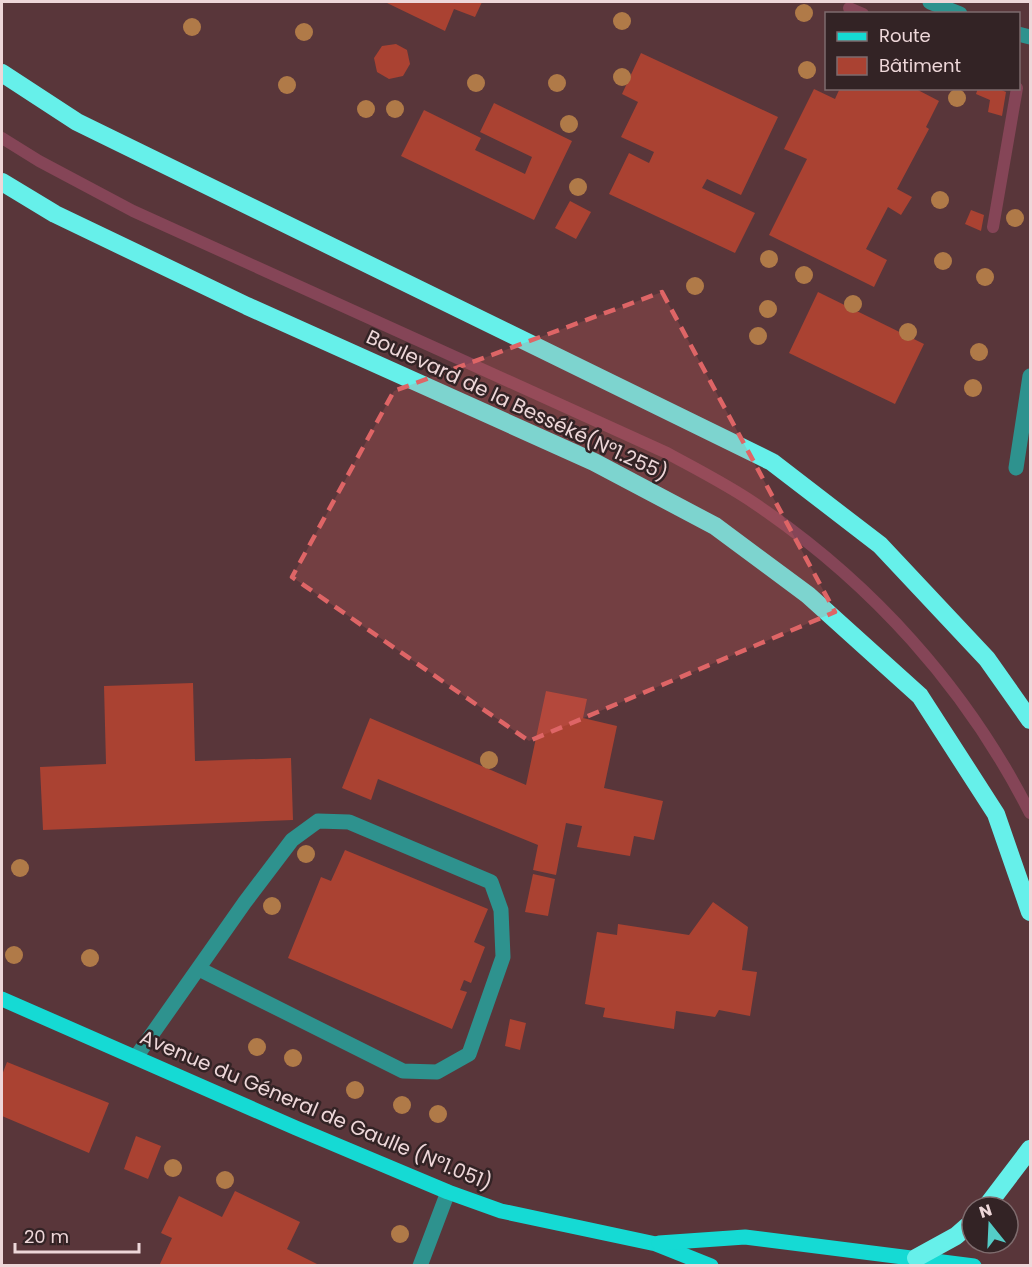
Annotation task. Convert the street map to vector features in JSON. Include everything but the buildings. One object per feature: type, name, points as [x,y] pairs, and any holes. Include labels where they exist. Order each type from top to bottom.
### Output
[{"type":"highway","points":[[2,73],[77,122],[772,462],[880,545],[987,659],[1030,720]]},
{"type":"highway","name":"Boulevard de la Besséké(N°1.255)","points":[[2,182],[56,214],[236,301],[594,462],[715,526],[808,595],[920,696],[996,814],[1030,912]]},
{"type":"highway","points":[[995,1195],[1030,1149]]},
{"type":"highway","points":[[916,1258],[960,1232]]},
{"type":"main road","name":"Avenue du Géneral de Gaulle (N°1.051)","points":[[2,999],[448,1192],[501,1210],[656,1244],[711,1266]]},
{"type":"main road","name":"Avenue du Géneral de Gaulle (N°1.051)","points":[[656,1244],[746,1237],[974,1266]]},
{"type":"street","points":[[930,2],[955,12]]},
{"type":"street","points":[[1016,468],[1030,376]]},
{"type":"street","points":[[136,1057],[245,902],[292,840],[318,821],[349,822],[491,882],[501,910],[503,957],[469,1054],[436,1072],[403,1071],[199,969]]},
{"type":"street","points":[[420,1266],[448,1192]]},
{"type":"highlighted area","points":[[662,292],[835,612],[529,741],[292,577],[394,391]]},
{"type":"waterway","points":[[849,8],[858,12]]},
{"type":"waterway","points":[[993,227],[1017,90]]},
{"type":"waterway","points":[[2,138],[39,161],[133,211],[667,453],[754,503],[837,567],[912,640],[976,723],[1005,767],[1030,813]]}]
